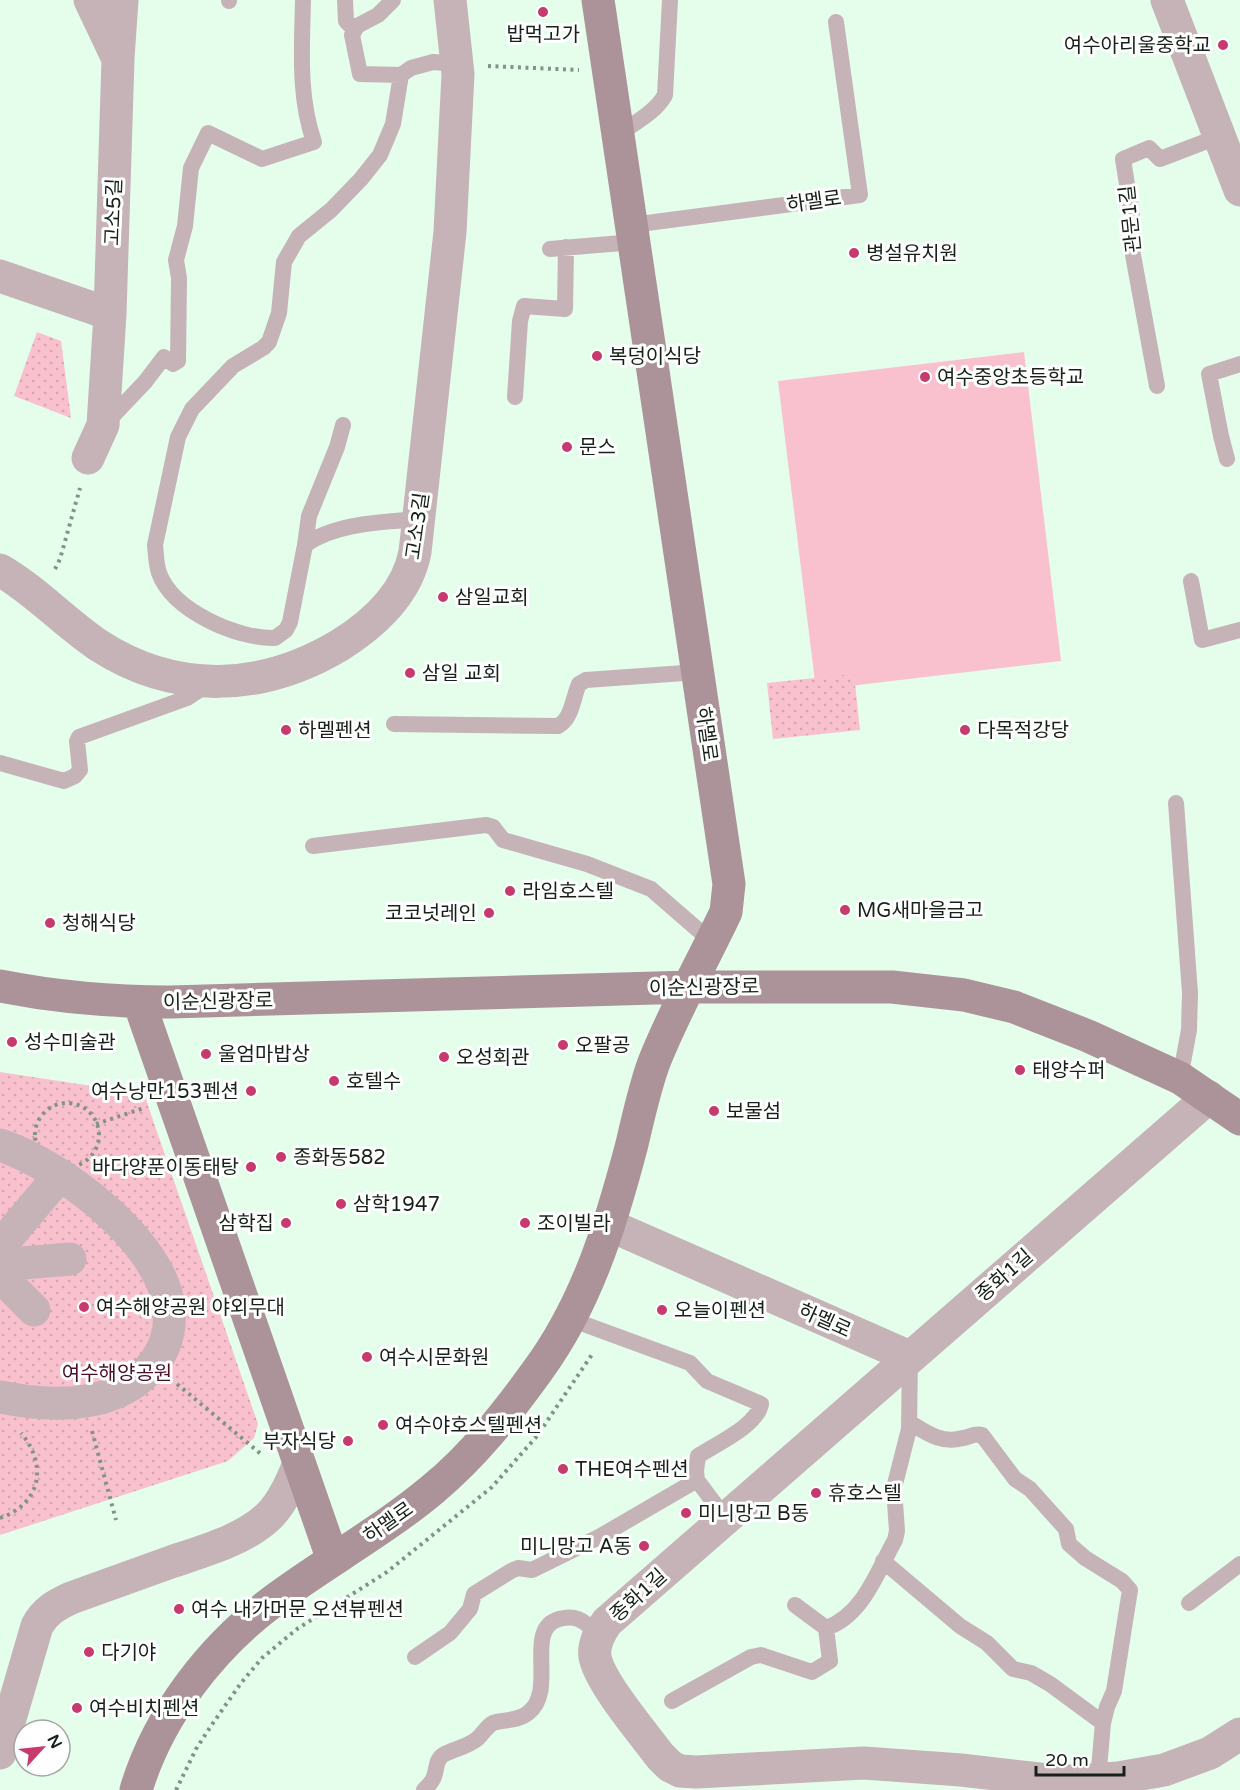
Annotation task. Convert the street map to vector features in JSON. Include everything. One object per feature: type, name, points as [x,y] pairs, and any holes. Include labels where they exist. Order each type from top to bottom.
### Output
[{"type":"street","name":"고소5길","points":[[90,0],[118,59],[110,314],[103,425]]},
{"type":"street","points":[[118,59],[122,0]]},
{"type":"street","name":"고소3길","points":[[0,570],[41,599],[84,635],[138,666],[183,680],[211,682],[263,677],[301,665],[330,651],[369,625],[394,599],[411,569],[419,519],[450,232],[457,64],[450,0]]},
{"type":"street","name":"하멜로","points":[[136,1790],[150,1752],[170,1714],[206,1666],[252,1618],[416,1502],[468,1456],[522,1392],[555,1346],[570,1319],[609,1225],[653,1065],[726,912],[729,884],[598,0]]},
{"type":"street","points":[[1167,0],[1240,190]]},
{"type":"street","points":[[0,276],[110,314]]},
{"type":"street","points":[[88,458],[103,425]]},
{"type":"street","name":"이순신광장로","points":[[0,986],[139,1002],[690,987],[892,987],[964,995],[1014,1007],[1088,1036],[1180,1078],[1240,1119]]},
{"type":"street","name":"이순신광장로","points":[[139,1002],[333,1560]]},
{"type":"street","name":"종화1길","points":[[1209,1097],[607,1622],[599,1634],[595,1655],[603,1679],[660,1756],[670,1766],[680,1771],[713,1772],[864,1763],[961,1770],[1057,1781],[1142,1782],[1164,1770],[1210,1753],[1240,1734]]},
{"type":"street","points":[[0,1145],[60,1175],[80,1188],[116,1219],[131,1235],[158,1275],[168,1301],[170,1318],[168,1338],[153,1364],[145,1375],[129,1387],[105,1397],[84,1401],[51,1403],[0,1397]]},
{"type":"street","points":[[4,1264],[60,1175]]},
{"type":"street","name":"하멜로","points":[[609,1225],[910,1358]]},
{"type":"street","points":[[4,1264],[70,1259]]},
{"type":"street","points":[[4,1264],[34,1310]]},
{"type":"street","points":[[0,1753],[37,1626],[44,1614],[61,1602],[197,1553],[248,1531],[279,1504],[287,1492],[299,1463]]},
{"type":"lane","points":[[103,425],[145,382],[164,357],[173,364],[178,361],[179,278],[177,260],[185,225],[191,168],[208,133],[262,159],[314,141],[307,122],[302,95],[303,0]]},
{"type":"lane","points":[[345,0],[346,21],[351,26],[357,26],[378,15],[393,0]]},
{"type":"lane","points":[[618,135],[654,110],[665,95],[670,0]]},
{"type":"lane","name":"하멜로","points":[[633,233],[860,195],[836,22]]},
{"type":"lane","points":[[357,26],[352,35],[360,74],[401,75],[411,68],[427,63],[457,64]]},
{"type":"lane","points":[[343,425],[337,447],[309,516],[290,622],[286,630],[275,638],[252,636],[221,627],[189,608],[169,590],[159,574],[155,545],[178,437],[192,410],[201,399],[233,366],[269,342],[279,313],[284,262],[299,236],[331,210],[380,155],[393,124],[401,75]]},
{"type":"lane","name":"관문1길","points":[[1157,386],[1131,244],[1134,229],[1123,159],[1149,148],[1160,159],[1220,136]]},
{"type":"lane","points":[[515,396],[520,321],[524,306],[565,309],[558,248],[633,233]]},
{"type":"lane","points":[[1227,459],[1209,374],[1240,364]]},
{"type":"lane","points":[[304,545],[322,536],[362,524],[419,519]]},
{"type":"lane","points":[[1191,581],[1202,640],[1240,630]]},
{"type":"lane","points":[[394,724],[558,726],[564,723],[567,717],[579,684],[586,680],[698,672]]},
{"type":"lane","points":[[0,763],[64,781],[70,779],[80,770],[77,741],[79,737],[186,698],[211,682]]},
{"type":"lane","points":[[1176,803],[1190,993],[1189,1030],[1180,1078]]},
{"type":"lane","points":[[313,846],[486,825],[493,827],[503,840],[587,864],[651,889],[712,942]]},
{"type":"lane","points":[[570,1319],[690,1363],[707,1381],[761,1404],[760,1412],[752,1422],[698,1456],[697,1480],[726,1519]]},
{"type":"lane","points":[[826,1628],[848,1616],[861,1602],[895,1540],[897,1531],[894,1488],[909,1429],[910,1358]]},
{"type":"lane","points":[[909,1422],[929,1435],[945,1440],[982,1435],[1015,1479],[1030,1489],[1065,1529],[1069,1544],[1085,1558],[1122,1581],[1130,1590],[1114,1691],[1103,1723],[1098,1780]]},
{"type":"lane","points":[[415,1657],[450,1633],[470,1609],[474,1594],[511,1571],[518,1568],[532,1570],[599,1537],[697,1480]]},
{"type":"lane","points":[[883,1561],[960,1626],[987,1643],[997,1656],[1013,1669],[1031,1673],[1050,1684],[1103,1723]]},
{"type":"lane","points":[[1189,1603],[1240,1564]]},
{"type":"lane","points":[[672,1701],[751,1657],[761,1655],[812,1672],[830,1661],[826,1628],[795,1605]]},
{"type":"lane","points":[[424,1790],[433,1779],[436,1765],[442,1755],[476,1739],[495,1722],[508,1722],[529,1713],[536,1705],[542,1670],[541,1638],[551,1621],[572,1616],[580,1619],[599,1634]]},
{"type":"path","points":[[457,64],[609,72]]},
{"type":"path","points":[[60,559],[88,458]]},
{"type":"path","points":[[96,1124],[173,1099]]},
{"type":"path","points":[[58,1104],[79,1105],[88,1111],[96,1124],[98,1140],[95,1150],[80,1164],[69,1167],[59,1166],[42,1155],[36,1145],[36,1124],[48,1108],[58,1104]]},
{"type":"path","points":[[153,1364],[264,1456]]},
{"type":"path","points":[[84,1401],[116,1520]]},
{"type":"path","points":[[0,1518],[24,1505],[33,1491],[37,1476],[37,1460],[31,1444],[21,1432],[14,1428]]},
{"type":"green space","points":[[37,332],[61,341],[71,418],[14,396]]},
{"type":"green space","points":[[1024,352],[1061,661],[816,690],[778,381]]},
{"type":"green space","points":[[854,674],[860,730],[773,739],[767,683]]},
{"type":"green space","name":"여수해양공원","points":[[0,1072],[144,1094],[258,1424],[254,1438],[228,1461],[0,1535]]},
{"type":"place","name":"밥먹고가","points":[[543,12]]},
{"type":"place","name":"여수아리울중학교","points":[[1223,45]]},
{"type":"place","name":"병설유치원","points":[[854,253]]},
{"type":"place","name":"복덩이식당","points":[[597,356]]},
{"type":"place","name":"여수중앙초등학교","points":[[925,377]]},
{"type":"place","name":"문스","points":[[567,447]]},
{"type":"place","name":"삼일교회","points":[[443,597]]},
{"type":"place","name":"삼일 교회","points":[[410,673]]},
{"type":"place","name":"하멜펜션","points":[[286,730]]},
{"type":"place","name":"다목적강당","points":[[965,730]]},
{"type":"place","name":"라임호스텔","points":[[510,891]]},
{"type":"place","name":"MG새마을금고","points":[[845,910]]},
{"type":"place","name":"코코넛레인","points":[[489,913]]},
{"type":"place","name":"청해식당","points":[[50,923]]},
{"type":"place","name":"성수미술관","points":[[12,1042]]},
{"type":"place","name":"오팔공","points":[[563,1045]]},
{"type":"place","name":"울엄마밥상","points":[[206,1054]]},
{"type":"place","name":"오성회관","points":[[444,1057]]},
{"type":"place","name":"태양수퍼","points":[[1020,1070]]},
{"type":"place","name":"호텔수","points":[[334,1081]]},
{"type":"place","name":"여수낭만153펜션","points":[[251,1091]]},
{"type":"place","name":"보물섬","points":[[714,1111]]},
{"type":"place","name":"종화동582","points":[[281,1157]]},
{"type":"place","name":"바다양푼이동태탕","points":[[251,1167]]},
{"type":"place","name":"삼학1947","points":[[341,1204]]},
{"type":"place","name":"삼학집","points":[[286,1223]]},
{"type":"place","name":"조이빌라","points":[[525,1223]]},
{"type":"place","name":"여수해양공원 야외무대","points":[[84,1307]]},
{"type":"place","name":"오늘이펜션","points":[[662,1310]]},
{"type":"place","name":"여수시문화원","points":[[367,1357]]},
{"type":"place","name":"여수야호스텔펜션","points":[[383,1425]]},
{"type":"place","name":"부자식당","points":[[348,1441]]},
{"type":"place","name":"THE여수펜션","points":[[563,1469]]},
{"type":"place","name":"휴호스텔","points":[[816,1493]]},
{"type":"place","name":"미니망고 B동","points":[[686,1513]]},
{"type":"place","name":"미니망고 A동","points":[[644,1546]]},
{"type":"place","name":"여수 내가머문 오션뷰펜션","points":[[179,1609]]},
{"type":"place","name":"다기야","points":[[89,1652]]},
{"type":"place","name":"여수비치펜션","points":[[77,1708]]}]
